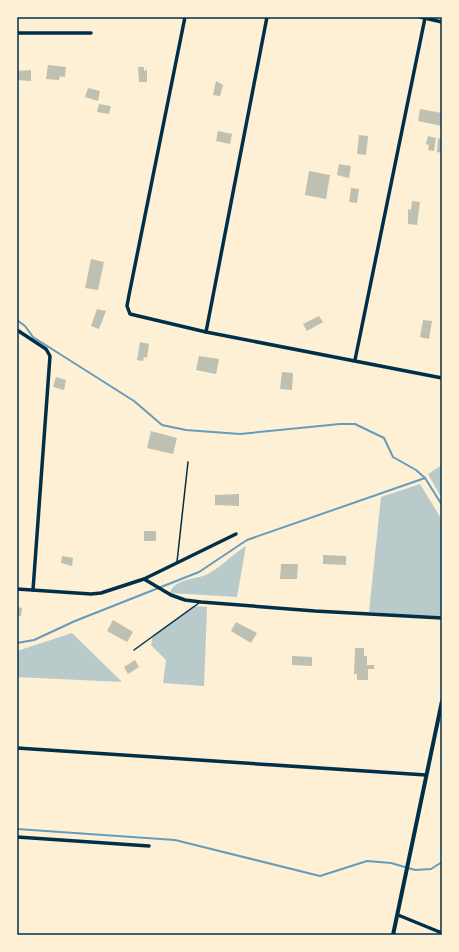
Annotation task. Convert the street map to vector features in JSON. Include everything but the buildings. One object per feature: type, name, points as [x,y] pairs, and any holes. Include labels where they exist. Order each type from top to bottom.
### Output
[{"type":"street","points":[[185,17],[128,306],[130,314],[206,332],[442,378]]},
{"type":"street","points":[[206,332],[267,17]]},
{"type":"street","points":[[420,17],[442,22]]},
{"type":"street","points":[[355,360],[425,18]]},
{"type":"street","points":[[17,33],[91,33]]},
{"type":"street","points":[[17,330],[46,349],[50,356],[33,590]]},
{"type":"street","points":[[17,589],[91,594],[101,593],[144,579],[236,534]]},
{"type":"street","points":[[144,579],[157,585],[171,595],[184,600],[315,612],[442,618]]},
{"type":"street","points":[[393,935],[442,701]]},
{"type":"street","points":[[17,748],[426,774]]},
{"type":"street","points":[[17,837],[149,846]]},
{"type":"street","points":[[398,915],[442,932]]},
{"type":"lane","points":[[177,562],[188,462]]},
{"type":"lane","points":[[134,650],[201,602]]},
{"type":"shaded area","points":[[442,465],[442,499],[428,474]]},
{"type":"shaded area","points":[[420,484],[442,520],[442,618],[369,612],[381,497]]},
{"type":"shaded area","points":[[246,546],[237,597],[170,593],[176,585],[181,582],[203,576],[218,568]]},
{"type":"shaded area","points":[[193,606],[207,607],[204,686],[163,683],[166,660],[151,645],[153,635]]},
{"type":"shaded area","points":[[72,633],[122,682],[17,677],[17,651]]},
{"type":"waterway","points":[[17,320],[25,326],[33,337],[134,401],[162,425],[186,430],[240,434],[340,424],[355,424],[384,438],[393,457],[416,470],[425,478],[442,505]]},
{"type":"waterway","points":[[17,643],[34,640],[75,621],[199,572],[247,540],[425,478]]},
{"type":"waterway","points":[[17,829],[175,840],[320,876],[367,861],[391,863],[415,870],[431,869],[442,862]]}]
